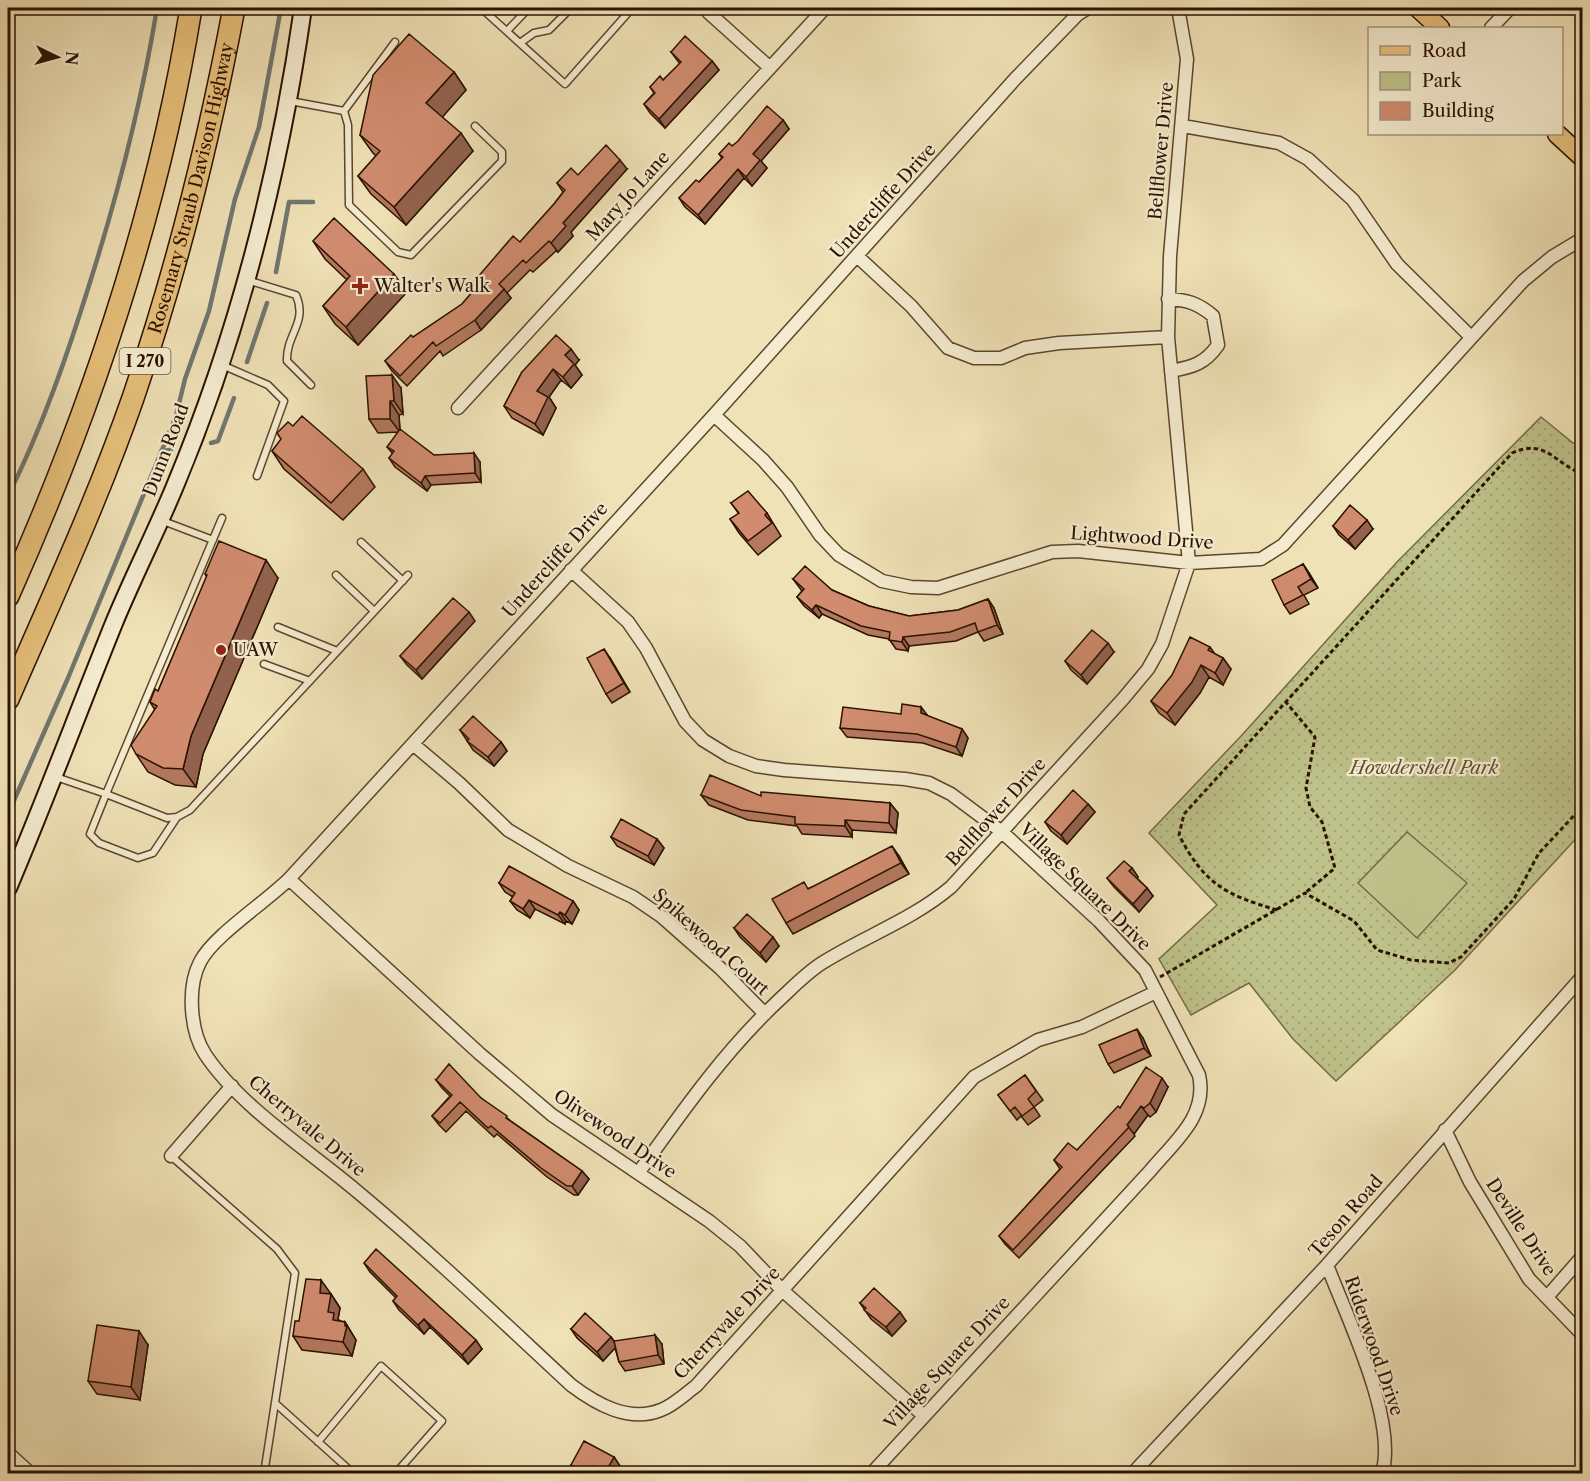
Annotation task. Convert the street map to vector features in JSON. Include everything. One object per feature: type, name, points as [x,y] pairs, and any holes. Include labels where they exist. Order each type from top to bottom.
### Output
[{"type":"highway","name":"Rosemary Straub Davison Highway","points":[[8,596],[57,481],[112,329],[157,171],[191,8]]},
{"type":"highway","name":"Rosemary Straub Davison Highway","points":[[8,699],[104,475],[140,377],[196,189],[234,8]]},
{"type":"main road","points":[[1418,8],[1439,27]]},
{"type":"main road","points":[[1558,135],[1582,157]]},
{"type":"street","name":"Dunn Road","points":[[8,888],[56,776],[114,623],[175,486],[219,364],[244,279],[286,100],[303,8]]},
{"type":"street","name":"Mary Jo Lane","points":[[459,408],[825,8]]},
{"type":"street","name":"Undercliffe Drive","points":[[232,1086],[204,1052],[191,1017],[200,962],[231,928],[269,900],[289,879],[714,415],[1016,79],[1078,14],[1088,8]]},
{"type":"street","name":"Bellflower Drive","points":[[639,1173],[715,1066],[765,1014],[820,964],[930,905],[951,887],[1148,669],[1172,618],[1189,563],[1168,337],[1168,299],[1187,59],[1178,8]]},
{"type":"street","points":[[1492,27],[1510,8]]},
{"type":"street","points":[[708,12],[769,67]]},
{"type":"street","points":[[1183,126],[1279,142],[1308,159],[1353,200],[1397,264],[1471,337]]},
{"type":"street","name":"Lightwood Drive","points":[[714,415],[763,460],[786,487],[820,535],[839,555],[882,581],[911,587],[938,588],[1052,552],[1078,551],[1189,563],[1261,559],[1283,544],[1523,281],[1552,257],[1582,239]]},
{"type":"street","points":[[857,256],[911,306],[948,348],[974,358],[1000,358],[1025,348],[1059,343],[1168,337]]},
{"type":"street","points":[[1168,299],[1186,300],[1200,305],[1213,316],[1218,345],[1209,359],[1194,367],[1171,371]]},
{"type":"street","name":"Village Square Drive","points":[[571,570],[628,622],[646,648],[685,721],[704,740],[729,756],[756,766],[784,770],[904,778],[929,783],[951,794],[1002,832],[1127,950],[1154,987],[1199,1075],[1202,1092],[1200,1106],[1191,1121],[1150,1171],[871,1473]]},
{"type":"street","name":"Spikewood Court","points":[[412,744],[459,783],[508,830],[568,866],[633,897],[661,916],[720,968],[765,1014]]},
{"type":"street","name":"Olivewood Drive","points":[[289,879],[543,1107],[709,1221],[740,1246],[782,1290],[923,1415]]},
{"type":"street","name":"Teson Road","points":[[1132,1473],[1327,1265],[1582,977]]},
{"type":"street","name":"Cherryvale Drive","points":[[232,1086],[413,1239],[571,1385],[593,1402],[617,1411],[638,1413],[660,1410],[676,1402],[696,1386],[974,1077],[1038,1040],[1082,1027],[1154,987]]},
{"type":"street","points":[[171,1156],[232,1086]]},
{"type":"street","name":"Deville Drive","points":[[1445,1130],[1470,1182],[1529,1279],[1582,1334]]},
{"type":"street","points":[[1547,1297],[1582,1257]]},
{"type":"street","name":"Riderwood Drive","points":[[1327,1265],[1359,1349],[1384,1426],[1387,1452],[1382,1473]]},
{"type":"street","points":[[8,1452],[31,1473]]},
{"type":"lane","points":[[481,8],[565,84],[627,14]]},
{"type":"lane","points":[[507,31],[529,8]]},
{"type":"lane","points":[[520,43],[534,33],[549,30],[570,8]]},
{"type":"lane","points":[[344,111],[395,42]]},
{"type":"lane","points":[[286,100],[344,111]]},
{"type":"lane","points":[[344,111],[348,125],[349,205],[398,252],[406,255],[411,255],[502,161],[502,152],[475,126]]},
{"type":"lane","points":[[244,279],[296,295],[301,307],[300,321],[286,351],[287,361],[312,385]]},
{"type":"lane","points":[[219,364],[268,385],[284,401],[257,476]]},
{"type":"lane","points":[[177,817],[153,854],[138,858],[99,843],[90,834],[222,518]]},
{"type":"lane","points":[[160,520],[213,540]]},
{"type":"lane","points":[[361,542],[403,581]]},
{"type":"lane","points":[[336,575],[374,611]]},
{"type":"lane","points":[[56,776],[168,818],[177,817],[190,810],[408,575]]},
{"type":"lane","points":[[278,627],[338,651]]},
{"type":"lane","points":[[264,664],[310,681]]},
{"type":"lane","points":[[171,1156],[276,1249],[295,1274],[264,1473]]},
{"type":"lane","points":[[318,1442],[381,1366],[442,1421],[395,1473]]},
{"type":"lane","points":[[275,1403],[354,1473]]},
{"type":"path","points":[[1276,910],[1227,893],[1189,855],[1179,835],[1184,814],[1512,453],[1523,448],[1547,451],[1570,470],[1582,474]]},
{"type":"path","points":[[1154,987],[1305,893],[1335,868],[1322,822],[1310,807],[1306,788],[1315,736],[1285,701]]},
{"type":"path","points":[[1305,893],[1354,921],[1377,950],[1411,960],[1449,963],[1461,957],[1514,899],[1539,853],[1582,807]]},
{"type":"green space","name":"Howdershell Park","points":[[1541,417],[1573,443],[1582,444],[1582,832],[1455,970],[1336,1081],[1293,1039],[1249,983],[1191,1015],[1159,959],[1217,905],[1149,833],[1242,735],[1397,562]]},
{"type":"green space","points":[[1407,832],[1467,883],[1417,938],[1358,883]]},
{"type":"building","points":[[409,34],[454,72],[426,103],[461,133],[394,207],[358,176],[380,151],[360,135],[373,75]]},
{"type":"building","points":[[685,36],[712,61],[659,119],[644,104],[655,93],[650,87],[660,76],[663,80],[681,62],[671,52]]},
{"type":"building","points":[[767,106],[783,120],[753,154],[760,160],[746,177],[738,169],[698,215],[679,198],[696,180],[699,182],[723,157],[719,154],[729,143],[732,146],[738,141]]},
{"type":"building","points":[[606,145],[620,160],[563,223],[566,226],[551,243],[549,241],[526,263],[523,260],[499,284],[504,289],[475,320],[436,346],[433,342],[400,376],[385,361],[411,335],[413,337],[462,304],[475,289],[471,285],[513,236],[520,242],[565,190],[557,183],[571,168],[578,175]]},
{"type":"building","points":[[334,218],[394,274],[346,327],[323,306],[350,276],[313,241]]},
{"type":"building","points":[[556,335],[571,349],[565,355],[574,364],[563,377],[553,369],[537,391],[548,397],[535,424],[504,406],[522,372]]},
{"type":"building","points":[[392,375],[394,401],[390,401],[390,419],[369,419],[366,376]]},
{"type":"building","points":[[302,416],[363,469],[331,503],[272,451],[281,439],[277,433],[288,422],[293,426]]},
{"type":"building","points":[[400,429],[434,455],[474,453],[475,473],[425,476],[421,483],[389,458],[394,451],[387,447]]},
{"type":"building","points":[[748,491],[767,513],[765,515],[772,523],[748,541],[730,519],[739,513],[731,503]]},
{"type":"building","points":[[1350,505],[1367,520],[1348,540],[1333,526]]},
{"type":"building","points":[[219,541],[266,560],[191,736],[183,769],[163,768],[136,754],[131,745],[157,706],[150,702],[155,689],[158,691]]},
{"type":"building","points":[[1303,564],[1311,579],[1298,587],[1303,595],[1284,605],[1272,580]]},
{"type":"building","points":[[805,566],[832,590],[869,606],[909,616],[958,610],[988,599],[997,625],[978,632],[975,623],[950,632],[903,637],[902,642],[889,640],[890,632],[861,626],[816,605],[812,610],[797,597],[804,589],[793,579]]},
{"type":"building","points":[[453,598],[469,612],[416,670],[400,656]]},
{"type":"building","points":[[1092,630],[1108,643],[1081,675],[1065,661]]},
{"type":"building","points":[[1190,637],[1210,647],[1208,650],[1223,658],[1215,673],[1201,665],[1192,682],[1167,713],[1151,701],[1172,675]]},
{"type":"building","points":[[604,649],[624,683],[606,694],[587,658]]},
{"type":"building","points":[[902,704],[921,707],[921,713],[962,729],[956,747],[917,734],[840,728],[843,707],[901,714]]},
{"type":"building","points":[[473,716],[501,742],[488,757],[467,741],[469,739],[460,730]]},
{"type":"building","points":[[710,775],[761,796],[761,792],[890,803],[889,823],[845,820],[845,826],[795,824],[795,817],[741,810],[701,795]]},
{"type":"building","points":[[1073,790],[1088,804],[1061,835],[1045,822]]},
{"type":"building","points":[[621,819],[657,839],[648,856],[611,837]]},
{"type":"building","points":[[892,846],[901,863],[786,923],[772,899],[804,882],[808,889]]},
{"type":"building","points":[[1124,861],[1132,868],[1129,871],[1147,888],[1133,904],[1107,878]]},
{"type":"building","points":[[509,866],[573,901],[565,915],[560,912],[558,915],[529,900],[523,909],[510,901],[515,893],[499,883]]},
{"type":"building","points":[[747,914],[773,937],[760,953],[734,928]]},
{"type":"building","points":[[1137,1029],[1144,1048],[1108,1064],[1099,1045]]},
{"type":"building","points":[[449,1064],[481,1098],[582,1171],[572,1186],[567,1186],[541,1168],[491,1126],[488,1128],[460,1102],[440,1123],[432,1116],[452,1095],[436,1080]]},
{"type":"building","points":[[1146,1067],[1162,1078],[1150,1103],[1144,1108],[1141,1106],[1127,1125],[1129,1127],[1013,1250],[999,1236],[1062,1167],[1054,1160],[1068,1143],[1077,1150],[1118,1106],[1120,1108]]},
{"type":"building","points":[[1025,1075],[1036,1091],[1028,1099],[1034,1107],[1022,1116],[1015,1107],[1010,1111],[998,1095]]},
{"type":"building","points":[[376,1249],[476,1340],[462,1355],[424,1319],[418,1325],[393,1301],[397,1296],[364,1263]]},
{"type":"building","points":[[306,1279],[321,1280],[320,1293],[331,1294],[328,1312],[334,1313],[333,1320],[345,1322],[347,1326],[343,1342],[293,1336],[295,1321],[299,1321]]},
{"type":"building","points":[[874,1288],[900,1312],[886,1327],[864,1310],[866,1308],[860,1303]]},
{"type":"building","points":[[585,1313],[611,1337],[597,1352],[571,1329]]},
{"type":"building","points":[[97,1325],[139,1331],[131,1387],[88,1381]]},
{"type":"building","points":[[655,1335],[658,1355],[619,1362],[614,1341]]},
{"type":"building","points":[[584,1441],[614,1457],[605,1473],[593,1466],[586,1473],[571,1465]]},
{"type":"waterway","points":[[8,496],[54,389],[101,246],[137,111],[157,8]]},
{"type":"waterway","points":[[8,814],[68,678],[176,416],[185,379],[209,311],[235,199],[259,127],[281,8]]},
{"type":"waterway","points":[[276,272],[289,202],[313,202]]},
{"type":"waterway","points":[[247,362],[267,303]]},
{"type":"waterway","points":[[211,443],[218,441],[234,398]]},
{"type":"waterway","points":[[161,451],[171,450]]},
{"type":"place","name":"Walter's Walk","points":[[360,286]]},
{"type":"place","name":"UAW","points":[[221,650]]}]
